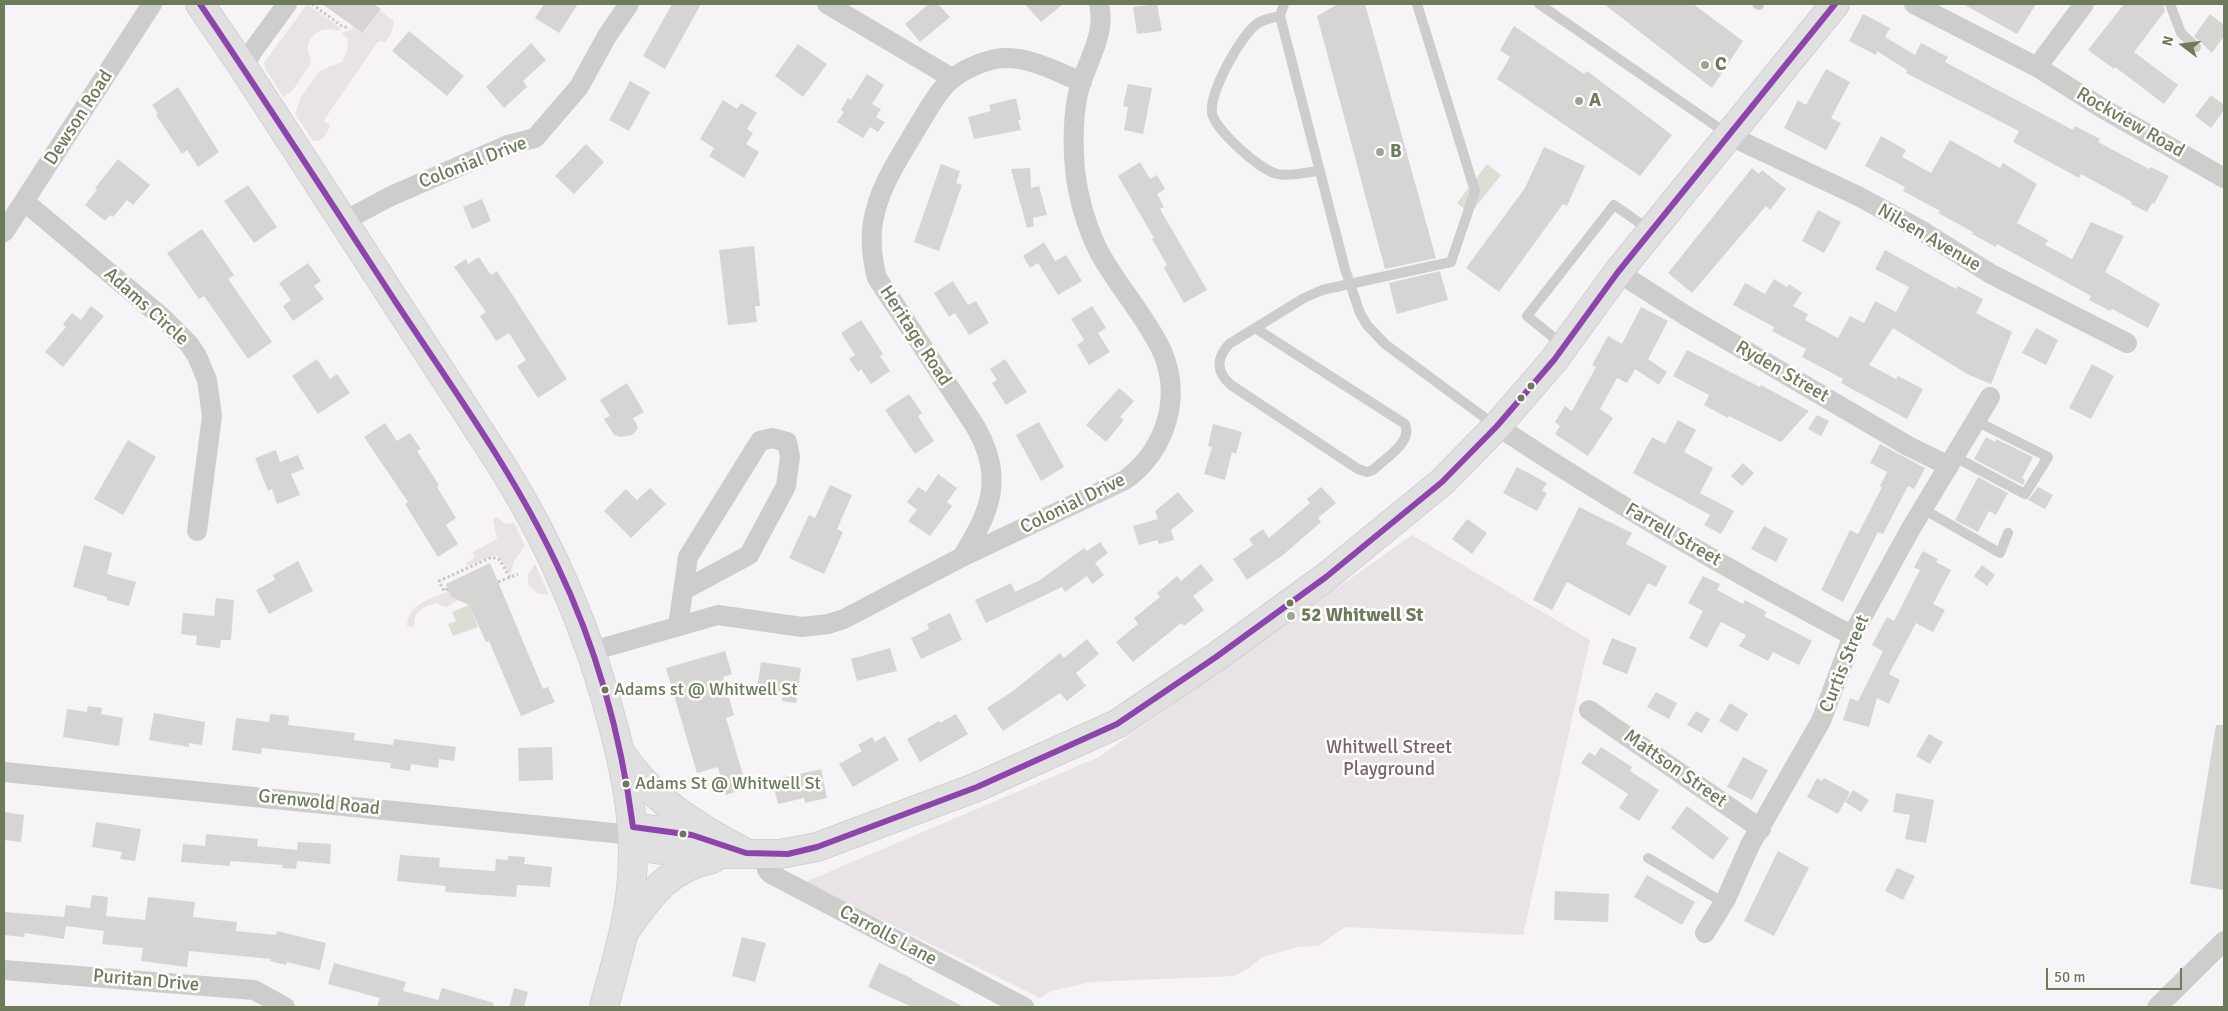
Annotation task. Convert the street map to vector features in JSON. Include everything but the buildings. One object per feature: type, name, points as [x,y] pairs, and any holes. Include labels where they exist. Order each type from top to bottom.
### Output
[{"type":"street","name":"Dewson Road","points":[[4,232],[152,4]]},
{"type":"street","points":[[200,4],[344,221],[529,511],[558,567],[592,651],[619,750],[633,836],[631,890],[624,932],[604,1007]]},
{"type":"street","points":[[243,67],[287,4]]},
{"type":"street","name":"Colonial Drive","points":[[344,221],[391,196],[508,145],[535,138],[580,87],[607,36],[629,4]]},
{"type":"street","points":[[827,4],[952,78]]},
{"type":"street","name":"Colonial Drive","points":[[592,651],[718,615],[802,627],[828,624],[862,611],[962,557],[1125,480],[1141,467],[1163,436],[1168,420],[1170,390],[1161,349],[1099,251],[1084,214],[1075,167],[1076,110],[1082,82],[1098,42],[1099,4]]},
{"type":"street","points":[[624,932],[648,899],[680,870],[694,863],[756,854],[797,852],[844,838],[977,787],[1117,724],[1216,657],[1326,577],[1442,482],[1497,426],[1564,346],[1618,272],[1835,4]]},
{"type":"street","name":"Rockview Road","points":[[1914,4],[2037,67],[2102,108],[2224,178]]},
{"type":"street","points":[[2037,67],[2084,4]]},
{"type":"street","name":"Heritage Road","points":[[962,557],[982,524],[989,505],[991,480],[988,453],[975,426],[883,289],[875,269],[871,238],[876,207],[889,176],[937,96],[952,78],[983,62],[1011,57],[1033,62],[1082,82]]},
{"type":"street","name":"Nilsen Avenue","points":[[1730,136],[1858,196],[1918,229],[1991,274],[2127,343]]},
{"type":"street","name":"Adams Circle","points":[[25,202],[163,318],[189,344],[196,356],[207,380],[212,411],[197,530]]},
{"type":"street","name":"Ryden Street","points":[[1618,272],[1688,316],[1908,446],[1952,461]]},
{"type":"street","name":"Curtis Street","points":[[1705,933],[1724,903],[1750,844],[1761,829],[1821,721],[1853,636],[1922,510],[1990,398]]},
{"type":"street","name":"Farrell Street","points":[[1497,426],[1570,474],[1782,598],[1853,636]]},
{"type":"street","points":[[678,626],[688,557],[760,441],[772,438],[786,442],[790,457],[786,486],[749,555],[684,590]]},
{"type":"street","name":"Mattson Street","points":[[1588,710],[1761,829]]},
{"type":"street","points":[[619,750],[628,764],[667,804],[696,826],[756,854]]},
{"type":"street","name":"Grenwold Road","points":[[4,772],[633,836]]},
{"type":"street","points":[[633,836],[692,836],[756,854]]},
{"type":"street","name":"Carrolls Lane","points":[[756,854],[771,874],[1024,1007]]},
{"type":"street","points":[[2169,1004],[2224,941]]},
{"type":"street","name":"Puritan Drive","points":[[4,970],[254,990],[285,1007]]},
{"type":"lane","points":[[1284,4],[1280,16],[1319,170],[1350,284],[1360,313],[1375,334],[1497,426]]},
{"type":"lane","points":[[1255,328],[1405,424],[1408,431],[1406,439],[1373,470],[1367,472],[1358,469],[1230,385],[1218,369],[1222,352],[1229,344],[1255,328],[1304,298],[1322,290],[1451,262],[1475,191],[1417,4]]},
{"type":"lane","points":[[1539,4],[1730,136]]},
{"type":"lane","points":[[2170,4],[2181,33],[2196,47]]},
{"type":"lane","points":[[1280,16],[1258,23],[1248,33],[1217,83],[1212,102],[1212,114],[1216,125],[1263,169],[1287,175],[1319,170]]},
{"type":"lane","points":[[1564,346],[1527,316],[1614,204],[1652,231]]},
{"type":"lane","points":[[1952,461],[2025,494],[2048,457],[1976,421]]},
{"type":"lane","points":[[1922,510],[2000,553],[2008,534]]},
{"type":"lane","points":[[1648,858],[1724,903]]},
{"type":"path","points":[[312,4],[343,27],[348,27]]},
{"type":"path","points":[[448,589],[444,590],[439,581],[492,557],[500,560],[510,578]]},
{"type":"path","points":[[498,582],[518,574]]},
{"type":"green space","points":[[307,4],[340,28],[338,31],[328,29],[319,31],[312,37],[308,47],[311,63],[293,90],[283,97],[264,63]]},
{"type":"green space","points":[[380,11],[394,21],[392,32],[385,43],[381,41],[377,43],[324,120],[325,123],[330,124],[328,131],[320,140],[313,141],[295,114],[301,97],[319,71],[342,62],[347,51],[348,39],[341,33],[351,30],[354,26],[364,33]]},
{"type":"green space","points":[[497,517],[505,524],[514,523],[525,546],[514,561],[510,574],[501,559],[495,555],[467,566],[466,563],[475,558],[473,552],[497,539],[493,520]]},
{"type":"green space","name":"Whitwell Street Playground","points":[[1412,535],[1590,640],[1523,935],[1345,927],[1318,946],[1298,947],[1262,957],[1248,969],[1233,976],[1091,982],[1051,991],[1040,998],[805,882],[1099,757]]},
{"type":"green space","points":[[535,564],[549,595],[537,593],[528,584],[528,574]]},
{"type":"green space","points":[[449,591],[451,597],[458,601],[446,607],[435,603],[426,607],[417,614],[415,627],[407,626],[408,618],[416,607]]},
{"type":"shaded area","points":[[1487,164],[1501,175],[1470,214],[1457,203]]},
{"type":"shaded area","points":[[469,605],[478,627],[453,636],[448,624],[456,621],[452,612]]},
{"type":"transit line","points":[[200,4],[482,432],[522,497],[540,531],[571,596],[606,693],[622,759],[633,827],[692,835],[746,853],[788,854],[817,847],[977,787],[1117,724],[1216,657],[1326,577],[1442,482],[1497,426],[1554,360],[1618,272],[1835,4]]},
{"type":"place","name":"C","points":[[1705,65]]},
{"type":"place","name":"A","points":[[1579,101]]},
{"type":"place","name":"B","points":[[1380,152]]},
{"type":"place","name":"52 Whitwell St","points":[[1291,616]]},
{"type":"place","name":"Adams st @ Whitwell St","points":[[605,690]]},
{"type":"place","name":"Adams St @ Whitwell St","points":[[626,784]]}]
